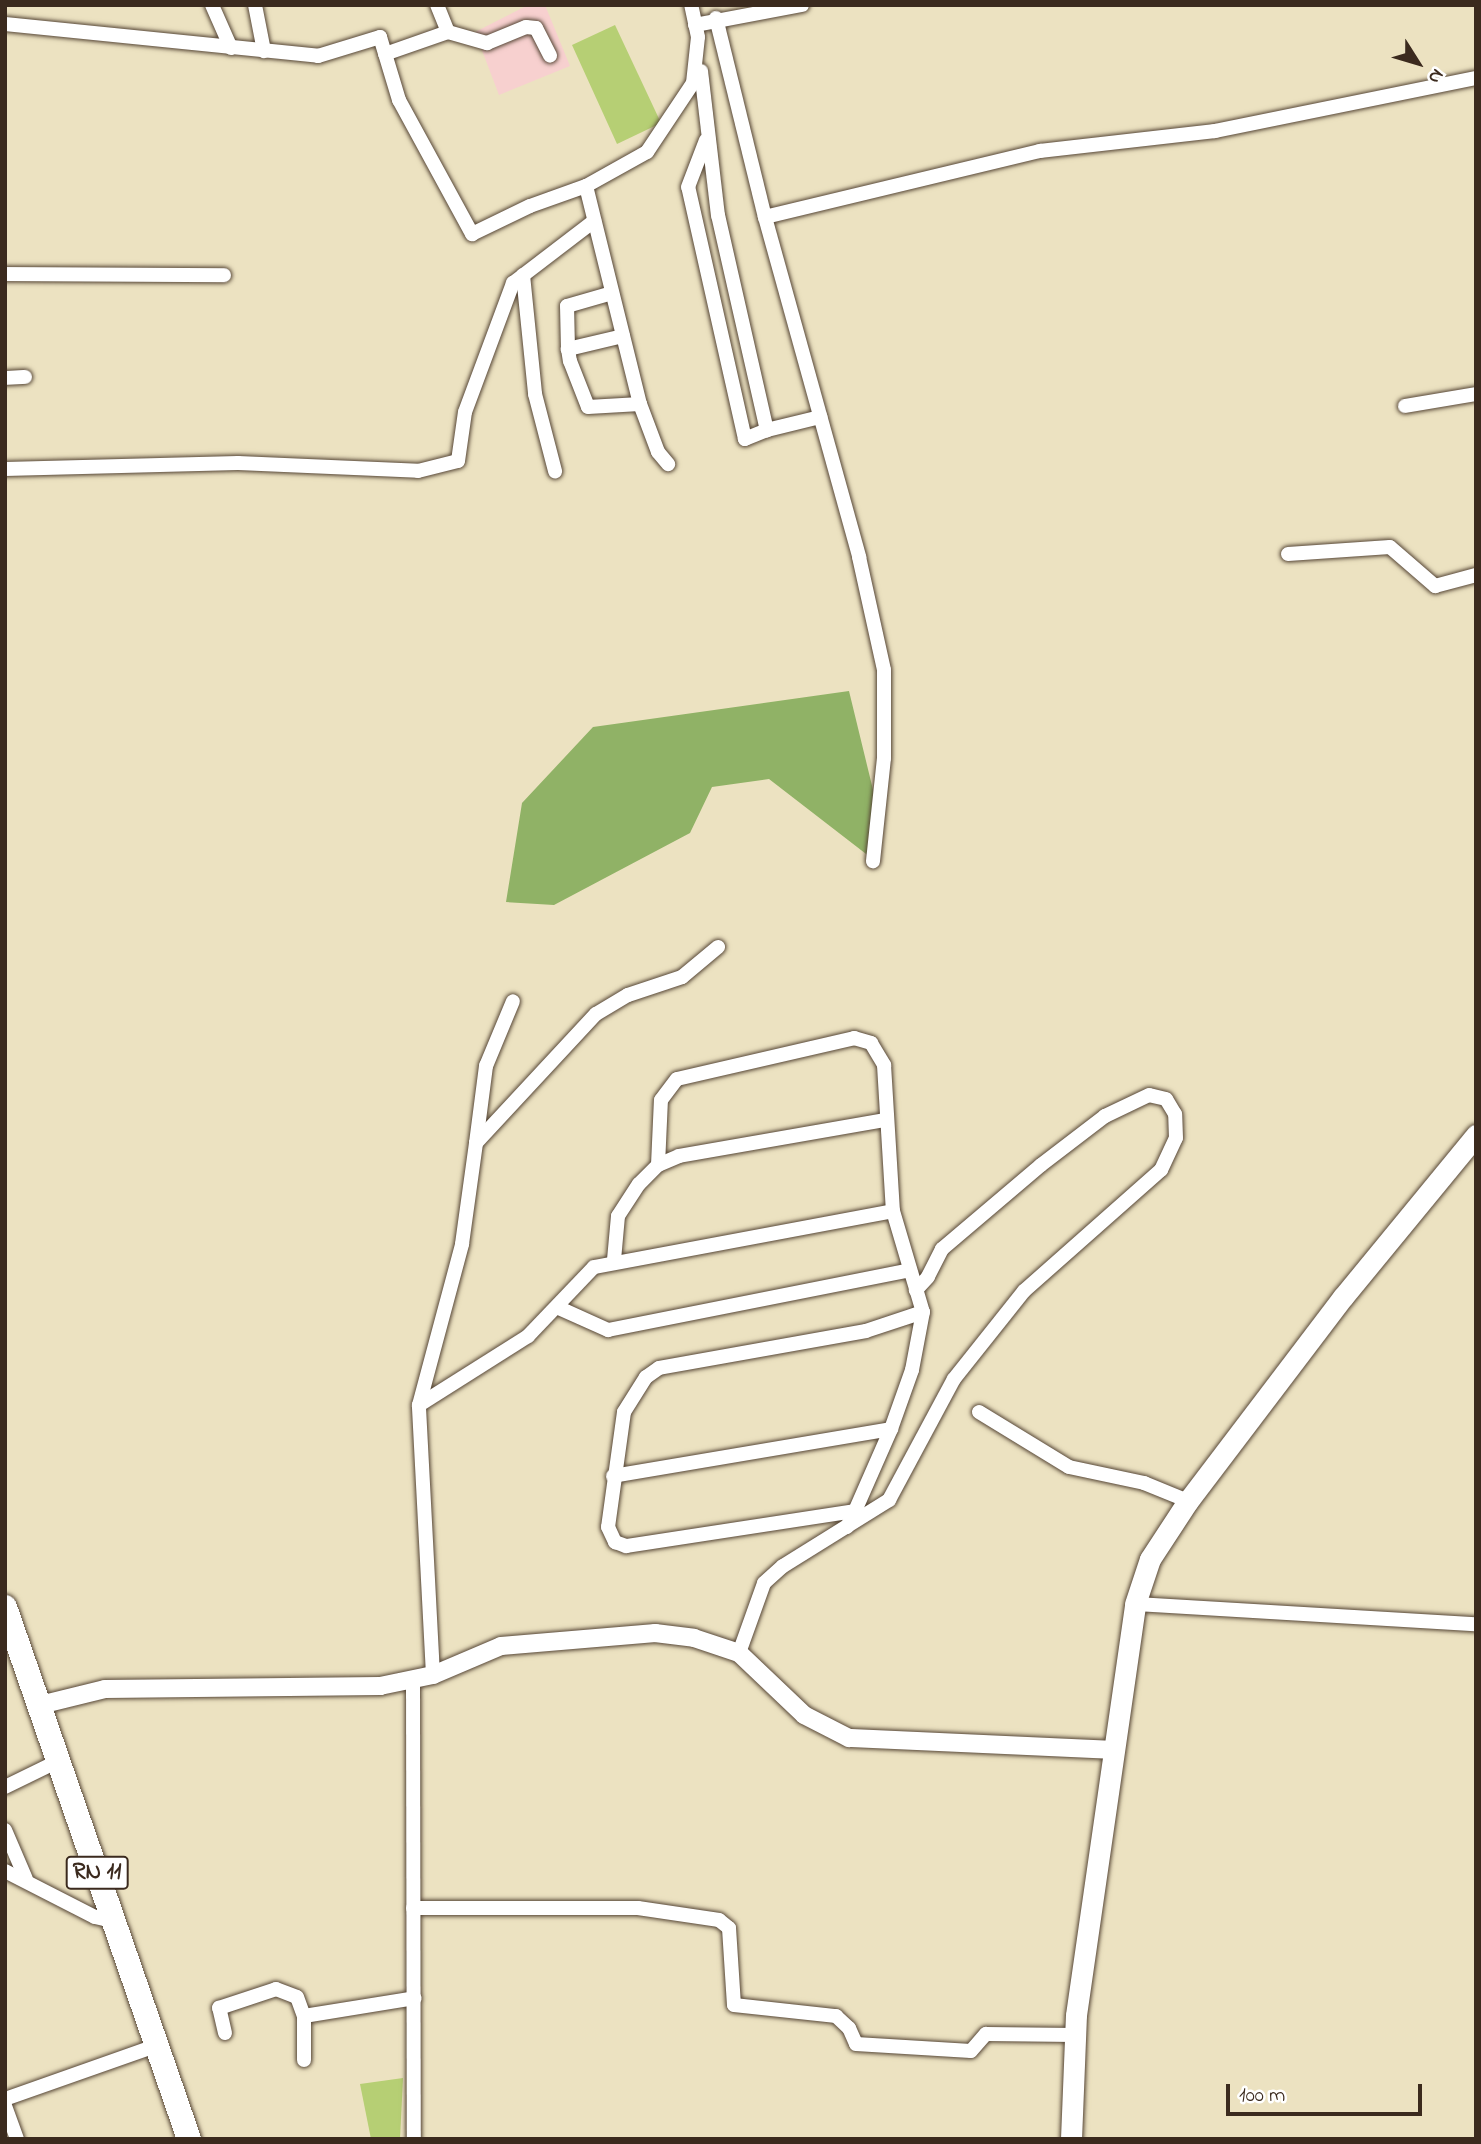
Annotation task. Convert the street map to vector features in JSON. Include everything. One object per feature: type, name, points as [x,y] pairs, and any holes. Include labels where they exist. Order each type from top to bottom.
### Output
[{"type":"highway","name":"RN 11","points":[[5,1607],[189,2139]]},
{"type":"main road","points":[[1071,2139],[1075,2035],[1112,1750],[1135,1604],[1150,1559],[1188,1501],[1343,1297],[1476,1135]]},
{"type":"street","points":[[212,5],[231,48]]},
{"type":"street","points":[[255,5],[264,51]]},
{"type":"street","points":[[437,5],[449,32]]},
{"type":"street","points":[[691,5],[697,31],[706,139],[718,215],[767,430]]},
{"type":"street","points":[[697,31],[716,19],[750,10],[802,5]]},
{"type":"street","points":[[716,19],[884,670],[884,758],[873,861]]},
{"type":"street","points":[[5,24],[318,56],[380,37],[399,100],[472,234],[530,206],[586,186],[647,152],[694,83],[697,31]]},
{"type":"street","points":[[385,54],[449,32],[487,43],[526,27],[536,28],[550,56]]},
{"type":"street","points":[[765,217],[1040,151],[1215,131],[1476,78]]},
{"type":"street","points":[[706,139],[688,187],[745,439],[767,430],[820,417]]},
{"type":"street","points":[[586,186],[640,404],[658,452],[668,464]]},
{"type":"street","points":[[5,469],[238,463],[418,471],[458,461],[465,412],[491,332],[513,283],[594,221]]},
{"type":"street","points":[[5,274],[224,275]]},
{"type":"street","points":[[523,275],[535,394],[555,471]]},
{"type":"street","points":[[612,293],[567,306],[568,349],[584,404],[596,409],[640,404]]},
{"type":"street","points":[[568,349],[623,337]]},
{"type":"street","points":[[5,378],[25,377]]},
{"type":"street","points":[[1405,406],[1476,394]]},
{"type":"street","points":[[1288,554],[1390,547],[1435,586],[1476,575]]},
{"type":"street","points":[[476,1143],[596,1014],[628,995],[682,977],[718,947]]},
{"type":"street","points":[[433,1675],[418,1405],[459,1256],[486,1066],[513,1001]]},
{"type":"street","points":[[658,1165],[661,1100],[677,1079],[854,1038],[880,1052],[893,1211],[923,1312],[912,1370],[891,1429],[846,1530]]},
{"type":"street","points":[[739,1653],[764,1583],[783,1566],[846,1530],[889,1500],[954,1379],[1024,1291],[1161,1170],[1176,1138],[1175,1114],[1166,1099],[1149,1095],[1105,1116],[1041,1165],[942,1249],[928,1277],[916,1290]]},
{"type":"street","points":[[614,1260],[618,1216],[639,1184],[658,1165],[679,1156],[886,1120]]},
{"type":"street","points":[[418,1405],[528,1336],[559,1308],[594,1267],[614,1260],[893,1211]]},
{"type":"street","points":[[559,1308],[608,1330],[910,1270]]},
{"type":"street","points":[[855,1511],[626,1546],[610,1535],[613,1476],[624,1412],[646,1377],[659,1368],[866,1331],[923,1312]]},
{"type":"street","points":[[979,1412],[1069,1467],[1144,1483],[1188,1501]]},
{"type":"street","points":[[613,1476],[891,1429]]},
{"type":"street","points":[[1135,1604],[1476,1624]]},
{"type":"street","points":[[40,1705],[106,1689],[380,1686],[433,1675],[501,1646],[655,1633],[694,1638],[739,1653],[804,1715],[849,1738],[1112,1750]]},
{"type":"street","points":[[414,1679],[414,2139]]},
{"type":"street","points":[[5,1787],[60,1760]]},
{"type":"street","points":[[5,1830],[26,1879]]},
{"type":"street","points":[[5,1871],[26,1879],[95,1917],[113,1921]]},
{"type":"street","points":[[413,1908],[638,1908],[719,1920],[729,1928],[734,2005],[836,2016],[849,2028],[856,2044],[971,2051],[986,2034],[1075,2035]]},
{"type":"street","points":[[225,2033],[219,2008],[276,1989],[297,1997],[304,2016],[304,2060]]},
{"type":"street","points":[[304,2016],[415,1998]]},
{"type":"street","points":[[5,2099],[158,2045]]},
{"type":"street","points":[[5,2106],[17,2139]]},
{"type":"shaded area","points":[[528,5],[545,5],[570,66],[499,95],[475,32]]},
{"type":"green space","points":[[615,25],[661,123],[617,144],[572,45]]},
{"type":"green space","points":[[849,691],[875,798],[870,857],[769,779],[712,787],[690,833],[554,905],[506,902],[522,803],[593,727]]},
{"type":"green space","points":[[403,2078],[400,2139],[371,2139],[360,2084]]}]
